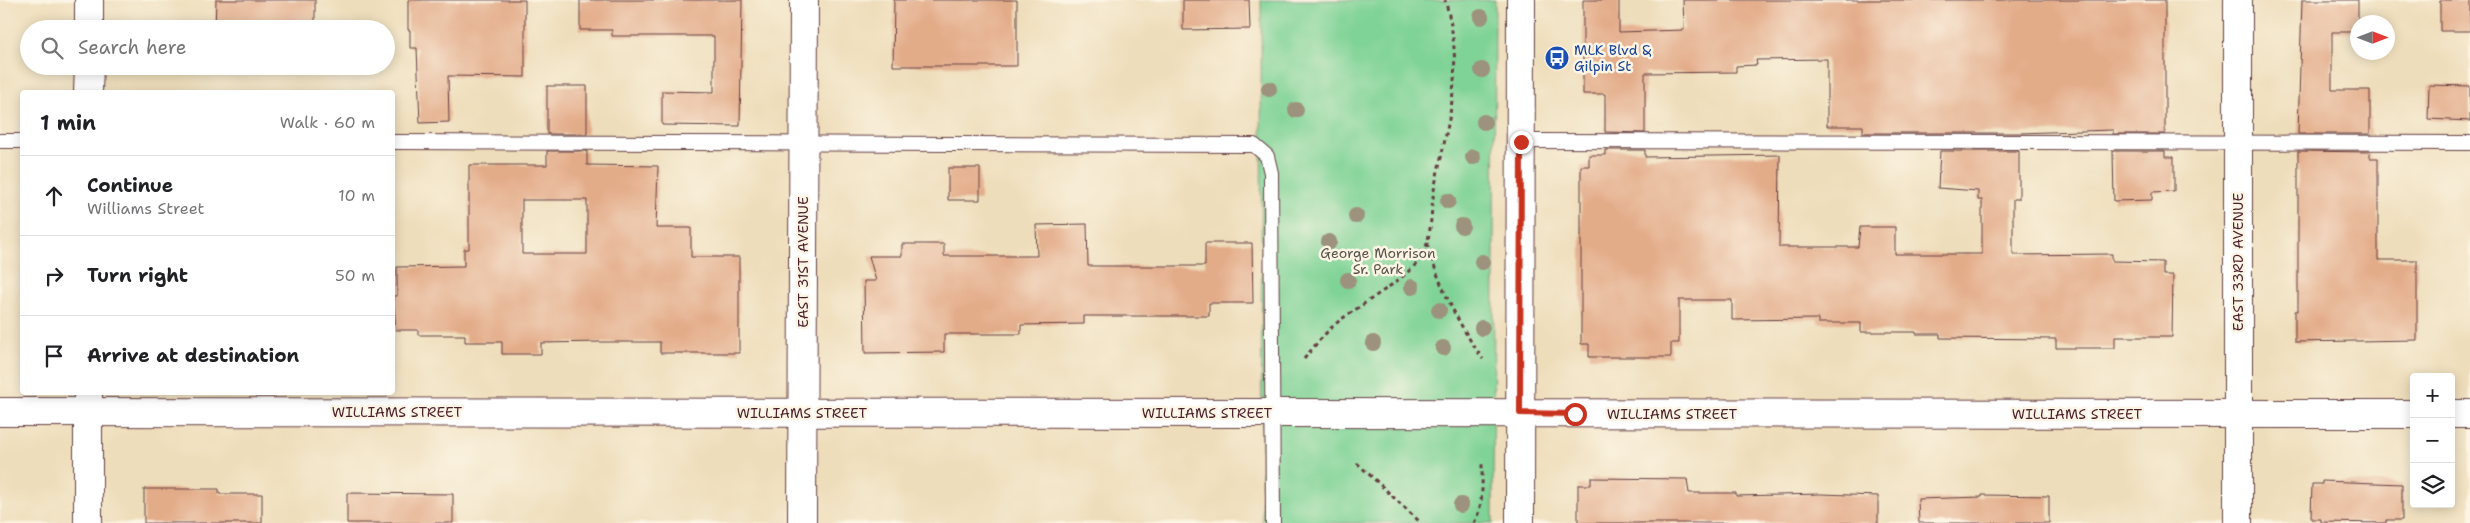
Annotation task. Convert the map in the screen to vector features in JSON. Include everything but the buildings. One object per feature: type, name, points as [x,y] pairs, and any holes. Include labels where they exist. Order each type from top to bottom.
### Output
[{"type":"street","points":[[89,0],[89,20]]},
{"type":"street","name":"EAST 31ST AVENUE","points":[[802,523],[804,0]]},
{"type":"street","points":[[1520,523],[1521,0]]},
{"type":"street","name":"EAST 33RD AVENUE","points":[[2238,0],[2238,523]]},
{"type":"street","points":[[88,75],[88,90]]},
{"type":"street","points":[[88,402],[88,523]]},
{"type":"street","name":"WILLIAMS STREET","points":[[0,412],[88,402],[802,413],[2410,414]]},
{"type":"street","points":[[2455,414],[2470,414]]},
{"type":"lane","points":[[0,141],[20,141]]},
{"type":"lane","points":[[395,142],[1254,145],[1267,156],[1271,173],[1273,523]]},
{"type":"lane","points":[[1521,142],[2470,143]]},
{"type":"path","points":[[1304,359],[1323,336],[1342,319],[1417,263],[1427,242],[1434,192],[1455,88],[1455,50],[1445,0]]},
{"type":"path","points":[[1427,242],[1436,274],[1462,330],[1483,359]]},
{"type":"path","points":[[1357,463],[1421,523]]},
{"type":"path","points":[[1474,523],[1478,516],[1482,495],[1482,463]]},
{"type":"green space","name":"George Morrison Sr. Park","points":[[1261,0],[1495,0],[1493,523],[1262,523]]},
{"type":"place","name":"MLK Blvd & Gilpin St","points":[[1557,58]]},
{"type":"route","points":[[1521,142],[1520,413],[1575,414]]}]
